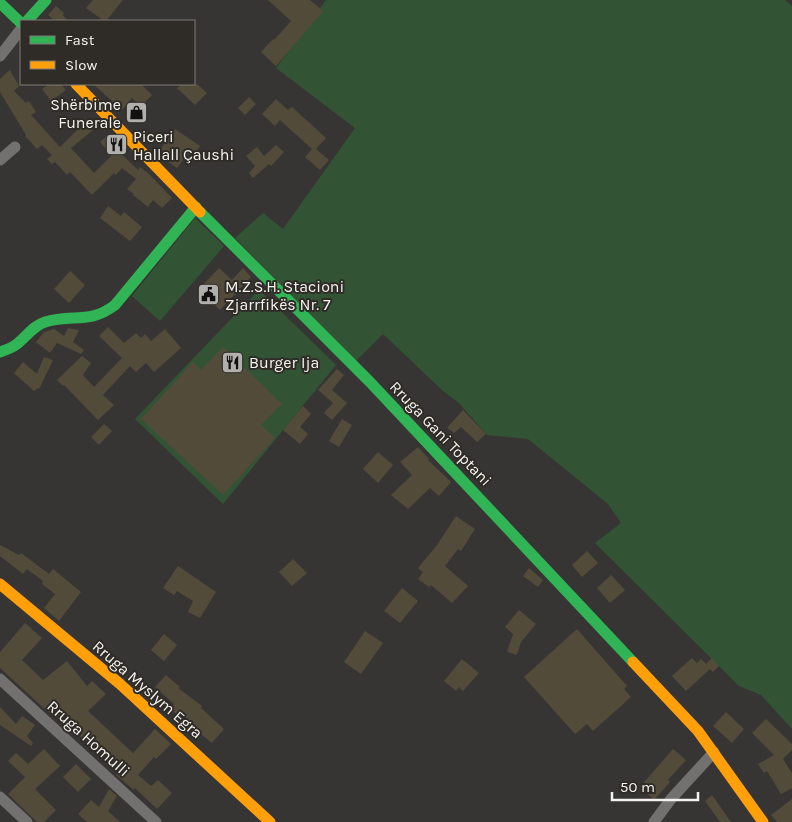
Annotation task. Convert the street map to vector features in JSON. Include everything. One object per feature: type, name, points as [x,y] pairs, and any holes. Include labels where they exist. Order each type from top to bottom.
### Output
[{"type":"main road","points":[[28,20],[46,0]]},
{"type":"main road","points":[[0,3],[20,21]]},
{"type":"main road","name":"Rruga Gani Toptani","points":[[77,85],[196,208],[369,381],[698,731],[763,822]]},
{"type":"main road","points":[[0,352],[19,342],[35,326],[68,318],[93,318],[106,313],[115,305],[196,208]]},
{"type":"main road","name":"Rruga Myslym Egra","points":[[0,584],[120,684],[270,822]]},
{"type":"street","points":[[0,56],[20,29]]},
{"type":"street","points":[[0,160],[15,147]]},
{"type":"street","name":"Rruga Homulli","points":[[0,680],[156,822]]},
{"type":"street","points":[[654,822],[671,799],[714,752]]},
{"type":"street","points":[[0,797],[27,822]]},
{"type":"green space","points":[[326,0],[785,0],[792,6],[792,729],[761,695],[739,686],[595,543],[621,523],[608,504],[528,439],[487,435],[459,403],[443,391],[383,334],[355,362],[235,238],[263,213],[283,229],[355,128],[276,68]]},
{"type":"green space","points":[[195,218],[224,246],[160,321],[132,296]]},
{"type":"green space","points":[[259,290],[336,365],[223,504],[135,419]]},
{"type":"building","points":[[93,0],[123,0],[107,20],[103,20],[86,8]]},
{"type":"building","points":[[268,0],[310,0],[323,11],[276,66],[261,52],[291,21]]},
{"type":"building","points":[[56,6],[64,13],[63,15],[67,20],[54,20],[48,15]]},
{"type":"building","points":[[10,70],[19,86],[14,91],[26,103],[29,101],[36,112],[31,115],[60,147],[86,121],[93,130],[71,148],[94,173],[117,150],[138,170],[140,167],[149,174],[172,198],[162,208],[153,200],[148,207],[127,189],[136,179],[122,168],[116,175],[114,173],[92,195],[70,172],[67,175],[55,162],[52,164],[47,159],[52,155],[42,145],[37,149],[25,136],[0,92],[0,79]]},
{"type":"building","points":[[197,84],[207,93],[195,105],[177,88],[181,85]]},
{"type":"building","points":[[48,85],[62,85],[66,90],[51,101],[42,89]]},
{"type":"building","points":[[94,85],[142,85],[152,95],[141,106],[132,98],[122,110]]},
{"type":"building","points":[[249,97],[256,104],[245,115],[238,108]]},
{"type":"building","points":[[276,99],[288,110],[292,107],[326,138],[316,149],[329,160],[320,170],[305,157],[312,149],[280,120],[275,126],[262,114]]},
{"type":"building","points":[[175,129],[200,146],[192,157],[187,154],[177,168],[157,154]]},
{"type":"building","points":[[109,134],[120,146],[111,155],[100,142]]},
{"type":"building","points":[[276,145],[284,152],[271,166],[269,164],[253,178],[249,173],[255,166],[246,156],[257,147],[264,156]]},
{"type":"building","points":[[108,206],[121,216],[124,212],[142,227],[130,241],[100,218]]},
{"type":"building","points":[[219,268],[232,280],[243,268],[251,277],[220,310],[198,290]]},
{"type":"building","points":[[70,271],[85,285],[69,303],[54,289]]},
{"type":"building","points":[[108,327],[124,343],[136,333],[141,338],[145,334],[151,341],[165,329],[181,348],[154,372],[146,363],[136,372],[130,366],[103,395],[114,405],[98,420],[57,380],[82,356],[91,363],[83,375],[94,387],[122,358],[99,336]]},
{"type":"building","points":[[68,328],[79,330],[73,342],[84,350],[81,354],[57,343],[50,353],[36,342],[44,332],[54,329],[64,336]]},
{"type":"building","points":[[223,347],[282,404],[261,425],[275,438],[223,495],[141,419],[193,362],[201,370]]},
{"type":"building","points":[[44,357],[53,360],[39,389],[34,391],[14,373],[23,362],[37,374]]},
{"type":"building","points":[[337,369],[344,375],[332,390],[347,403],[332,420],[324,413],[333,403],[318,390]]},
{"type":"building","points":[[303,406],[311,414],[300,427],[308,434],[300,444],[283,430]]},
{"type":"building","points":[[463,410],[486,434],[477,442],[461,427],[454,433],[447,428]]},
{"type":"building","points":[[342,419],[352,425],[339,447],[329,441]]},
{"type":"building","points":[[104,424],[112,431],[99,445],[91,437]]},
{"type":"building","points":[[418,447],[428,460],[451,482],[439,496],[430,488],[408,509],[391,495],[412,475],[400,462]]},
{"type":"building","points":[[378,452],[393,465],[378,483],[363,469]]},
{"type":"building","points":[[456,516],[475,529],[461,551],[458,549],[445,566],[468,586],[452,603],[431,585],[429,587],[418,579],[423,572],[418,568],[437,545]]},
{"type":"building","points":[[0,545],[19,555],[21,553],[49,574],[53,569],[81,592],[59,621],[44,608],[55,594],[42,584],[43,581],[27,569],[23,574],[0,556]]},
{"type":"building","points":[[587,551],[598,563],[582,577],[572,565]]},
{"type":"building","points":[[293,559],[307,573],[292,586],[279,572]]},
{"type":"building","points":[[178,566],[216,592],[200,618],[188,612],[193,601],[177,591],[174,595],[163,588]]},
{"type":"building","points":[[529,568],[543,580],[538,587],[523,576]]},
{"type":"building","points":[[611,575],[625,590],[610,603],[597,588]]},
{"type":"building","points":[[402,588],[418,601],[400,623],[384,611]]},
{"type":"building","points":[[519,610],[536,624],[521,642],[517,655],[507,652],[513,634],[505,627]]},
{"type":"building","points":[[25,623],[42,638],[22,660],[43,680],[67,661],[87,686],[92,681],[106,694],[88,711],[133,753],[155,729],[171,744],[156,759],[154,757],[138,775],[151,786],[158,780],[172,793],[157,809],[135,788],[134,790],[116,775],[120,770],[80,736],[83,732],[47,711],[0,668],[0,652]]},
{"type":"building","points":[[577,629],[627,686],[624,689],[631,697],[593,731],[587,724],[575,734],[524,677]]},
{"type":"building","points":[[365,631],[383,643],[361,674],[344,662]]},
{"type":"building","points":[[164,634],[177,645],[164,661],[151,650]]},
{"type":"building","points":[[692,658],[697,663],[701,659],[706,664],[712,658],[719,666],[713,672],[710,669],[686,691],[672,676]]},
{"type":"building","points":[[462,659],[479,673],[463,691],[459,687],[456,691],[444,681]]},
{"type":"building","points":[[166,675],[180,687],[178,688],[202,706],[201,708],[224,729],[212,743],[170,709],[174,704],[155,687]]},
{"type":"building","points":[[0,707],[16,724],[22,716],[35,725],[27,736],[33,743],[31,746],[0,725]]},
{"type":"building","points":[[726,712],[744,729],[732,743],[713,726]]},
{"type":"building","points":[[766,719],[792,744],[792,750],[783,759],[792,773],[792,788],[781,794],[767,771],[764,773],[758,764],[774,755],[752,733]]},
{"type":"building","points":[[44,749],[60,766],[35,789],[56,810],[44,822],[37,822],[8,794],[25,777],[8,761],[16,753],[28,764]]},
{"type":"building","points":[[673,749],[686,760],[668,780],[670,782],[654,800],[640,787]]},
{"type":"building","points":[[76,764],[91,779],[78,792],[63,777]]},
{"type":"building","points":[[109,789],[117,796],[108,811],[120,822],[87,822],[78,814],[91,800],[99,807]]},
{"type":"building","points":[[712,795],[731,822],[720,822],[705,801]]},
{"type":"building","points":[[792,799],[792,822],[777,822],[771,815]]},
{"type":"traffic: fast","points":[[28,20],[46,0]]},
{"type":"traffic: fast","points":[[0,3],[20,22]]},
{"type":"traffic: fast","points":[[0,352],[9,349],[45,322],[64,318],[89,317],[106,311],[115,305],[196,207]]},
{"type":"traffic: fast","points":[[200,212],[369,381],[633,662]]},
{"type":"traffic: slow","points":[[77,85],[200,212]]},
{"type":"traffic: slow","points":[[0,584],[120,684],[270,822]]},
{"type":"traffic: slow","points":[[633,662],[698,731],[763,822]]},
{"type":"place","name":"Shërbime Funerale","points":[[137,113]]},
{"type":"place","name":"Piceri Hallall Çaushi","points":[[117,145]]},
{"type":"place","name":"M.Z.S.H. Stacioni Zjarrfikës Nr. 7","points":[[209,295]]},
{"type":"place","name":"Burger Ija","points":[[233,362]]}]
